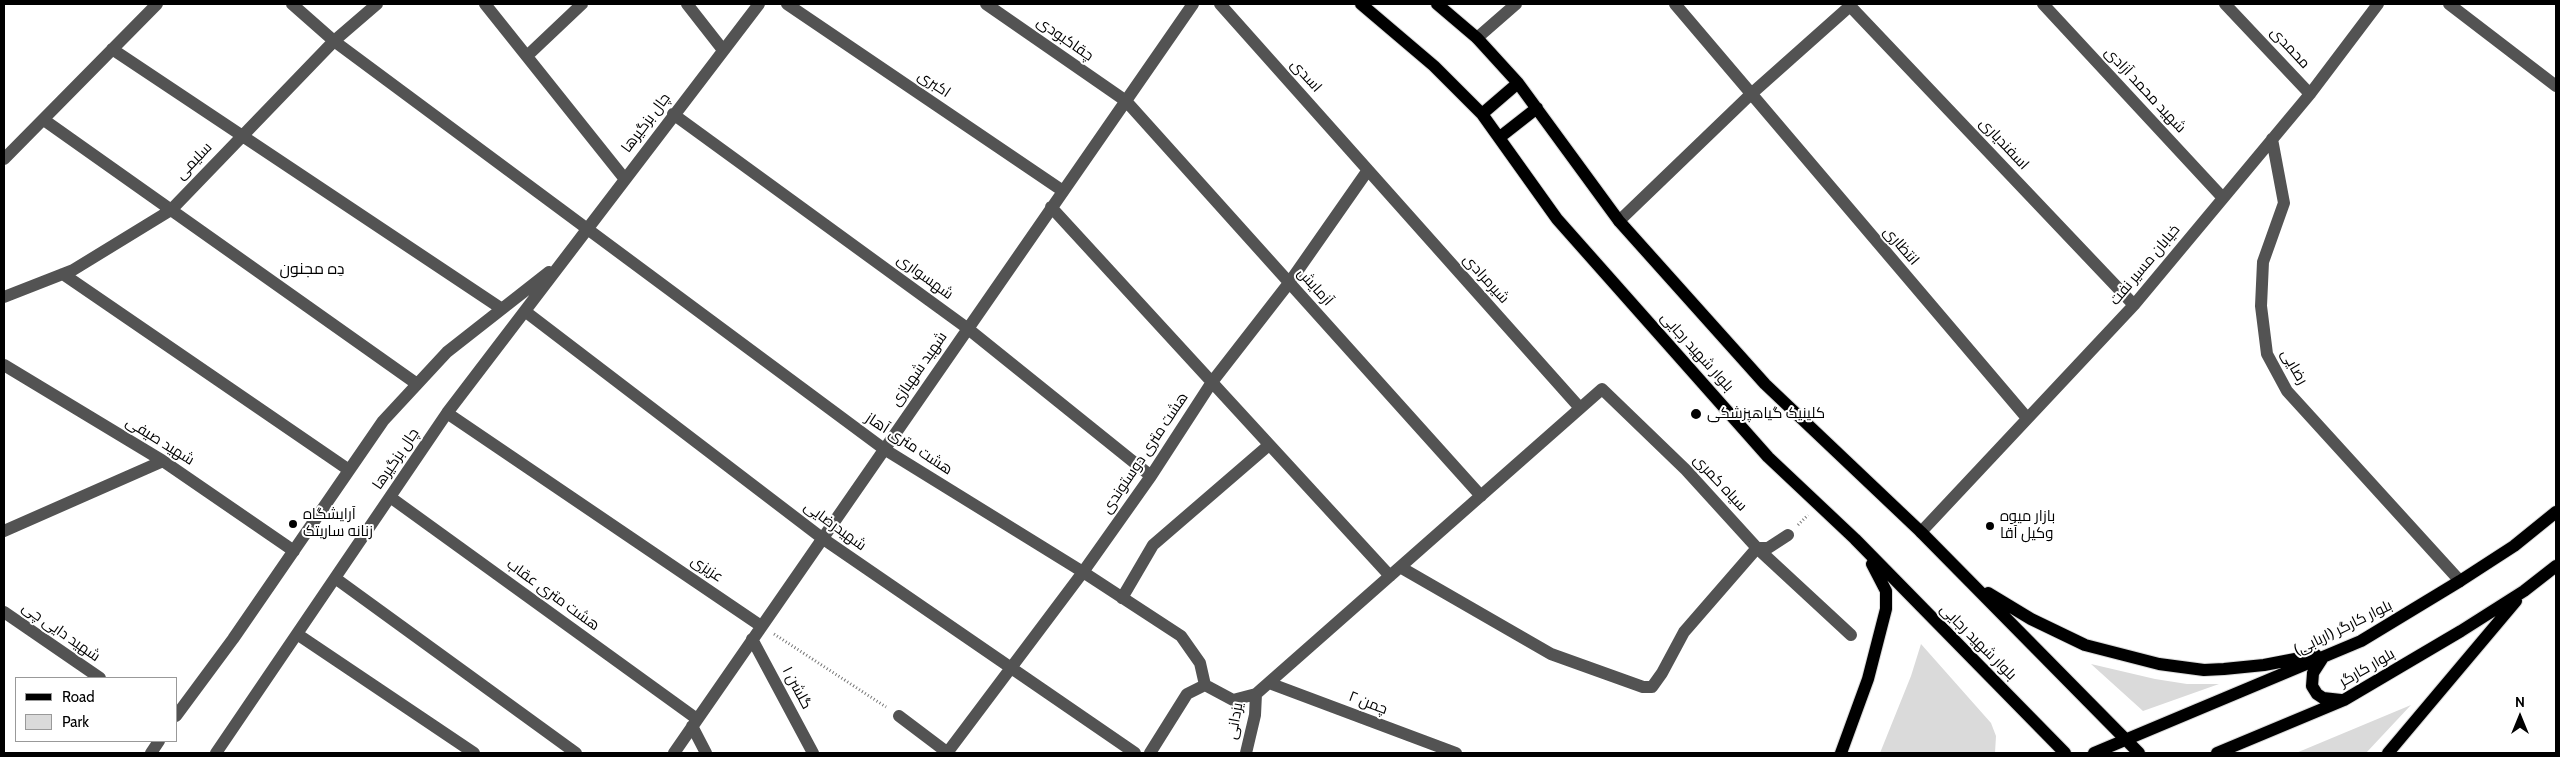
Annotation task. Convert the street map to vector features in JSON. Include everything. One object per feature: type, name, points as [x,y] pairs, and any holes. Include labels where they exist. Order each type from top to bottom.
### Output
[{"type":"main road","name":"بلوار شهید رجایی","points":[[1361,4],[1434,66],[1482,114],[1557,219],[1768,457],[1855,539],[2065,753]]},
{"type":"main road","name":"بلوار شهید رجایی","points":[[1437,4],[1477,38],[1518,83],[1619,222],[1765,384],[1921,532],[2139,753]]},
{"type":"main road","points":[[1482,114],[1518,83]]},
{"type":"main road","points":[[1500,137],[1537,108]]},
{"type":"main road","name":"بلوار کارگر (اربابی)","points":[[2094,753],[2322,659],[2361,641],[2514,546],[2556,512]]},
{"type":"main road","points":[[1841,753],[1868,679],[1886,609],[1886,591],[1880,576],[1855,539]]},
{"type":"main road","points":[[2388,753],[2524,591],[2556,566]]},
{"type":"main road","points":[[1970,582],[2030,619],[2085,644],[2132,659],[2180,668],[2224,669],[2264,665],[2318,654],[2361,641]]},
{"type":"main road","name":"بلوار کارگر","points":[[2217,753],[2344,700],[2461,631],[2524,591]]},
{"type":"main road","points":[[2322,659],[2313,673],[2312,686],[2317,694],[2323,698],[2344,700]]},
{"type":"street","points":[[4,159],[157,4]]},
{"type":"street","name":"هشت متری آهاز","points":[[292,4],[334,42],[585,230],[884,449],[1083,572],[1181,636],[1200,663],[1205,685]]},
{"type":"street","name":"سلیمی","points":[[4,297],[73,270],[171,210],[334,42],[377,4]]},
{"type":"street","points":[[485,4],[624,178]]},
{"type":"street","points":[[527,56],[582,4]]},
{"type":"street","points":[[687,4],[723,50]]},
{"type":"street","name":"چال بزگیرها","points":[[216,753],[447,413],[526,312],[624,178],[759,4]]},
{"type":"street","name":"اکبری","points":[[786,4],[1063,191]]},
{"type":"street","name":"چقاکبودی","points":[[986,4],[1126,101]]},
{"type":"street","name":"شهید شهبازی","points":[[674,753],[1193,4]]},
{"type":"street","name":"اسدی","points":[[1220,4],[1368,170]]},
{"type":"street","points":[[1477,38],[1516,4]]},
{"type":"street","name":"انتظاری","points":[[1675,4],[1750,95],[2028,418]]},
{"type":"street","name":"شهید محمد آزادی","points":[[2043,4],[2222,198]]},
{"type":"street","name":"محمدی","points":[[2225,4],[2310,94]]},
{"type":"street","name":"خیابان مسیر نفت","points":[[1921,532],[2134,305],[2310,94],[2378,4]]},
{"type":"street","points":[[2449,4],[2556,86]]},
{"type":"street","points":[[1619,222],[1750,95],[1849,5]]},
{"type":"street","name":"اسفندیاری","points":[[1849,5],[2134,305]]},
{"type":"street","points":[[112,50],[502,309]]},
{"type":"street","name":"آزمایش","points":[[1126,101],[1481,496]]},
{"type":"street","name":"شهسواری","points":[[673,114],[967,328],[1151,476]]},
{"type":"street","points":[[44,120],[417,384]]},
{"type":"street","name":"رضایی","points":[[2272,139],[2284,203],[2263,262],[2261,306],[2267,354],[2287,391],[2460,581]]},
{"type":"street","name":"هشت متری دوستوندی","points":[[947,753],[1083,572],[1151,476],[1212,382],[1289,283],[1368,170]]},
{"type":"street","name":"شیرمرادی","points":[[1368,170],[1580,408]]},
{"type":"street","points":[[1051,207],[1269,445],[1395,572],[1551,654],[1643,687],[1652,687],[1662,673],[1684,632],[1757,548],[1768,548],[1788,535]]},
{"type":"street","name":"چال بزگیرها","points":[[178,713],[234,639],[382,421],[447,352],[561,262]]},
{"type":"street","points":[[63,274],[349,470]]},
{"type":"street","name":"شهیدرضایی","points":[[526,312],[822,538],[1011,670],[1135,753]]},
{"type":"street","name":"شهید صیفی","points":[[4,365],[163,460],[294,551]]},
{"type":"street","name":"سیاه کمری","points":[[1580,408],[1602,389],[1686,470],[1757,548],[1851,635]]},
{"type":"street","points":[[1150,753],[1187,694],[1205,685],[1233,700],[1256,694],[1580,408]]},
{"type":"street","name":"عزیزی","points":[[447,413],[761,626]]},
{"type":"street","points":[[1122,598],[1153,545],[1269,445]]},
{"type":"street","points":[[4,531],[163,460]]},
{"type":"street","name":"هشت متری عقاب","points":[[390,497],[694,723]]},
{"type":"street","points":[[335,578],[576,753]]},
{"type":"street","name":"شهید دایی چی","points":[[4,612],[99,677]]},
{"type":"street","points":[[297,634],[474,753]]},
{"type":"street","name":"گلشن ۱","points":[[752,638],[813,753]]},
{"type":"street","name":"چمن ۲","points":[[1269,683],[1456,753]]},
{"type":"street","name":"یزدانی","points":[[1246,753],[1255,715],[1256,694]]},
{"type":"street","points":[[899,716],[947,753]]},
{"type":"street","points":[[694,723],[706,753]]},
{"type":"street","points":[[151,753],[159,742]]},
{"type":"path","points":[[1788,535],[1818,506]]},
{"type":"path","points":[[761,626],[899,716]]},
{"type":"green space","points":[[1921,644],[1991,723],[1996,736],[1995,753],[1880,753],[1911,676]]},
{"type":"green space","points":[[2091,664],[2155,679],[2187,684],[2219,684],[2143,711]]},
{"type":"green space","points":[[2411,705],[2366,753],[2296,753]]},
{"type":"place","name":"کلینیک گیاهپزشکی","points":[[1696,414]]},
{"type":"place","name":"آرایشگاه زنانه ساریتک","points":[[293,524]]},
{"type":"place","name":"بازار میوه وکیل آقا","points":[[1990,526]]},
{"type":"district","name":"دِه مجنون","points":[[312,269]]}]
